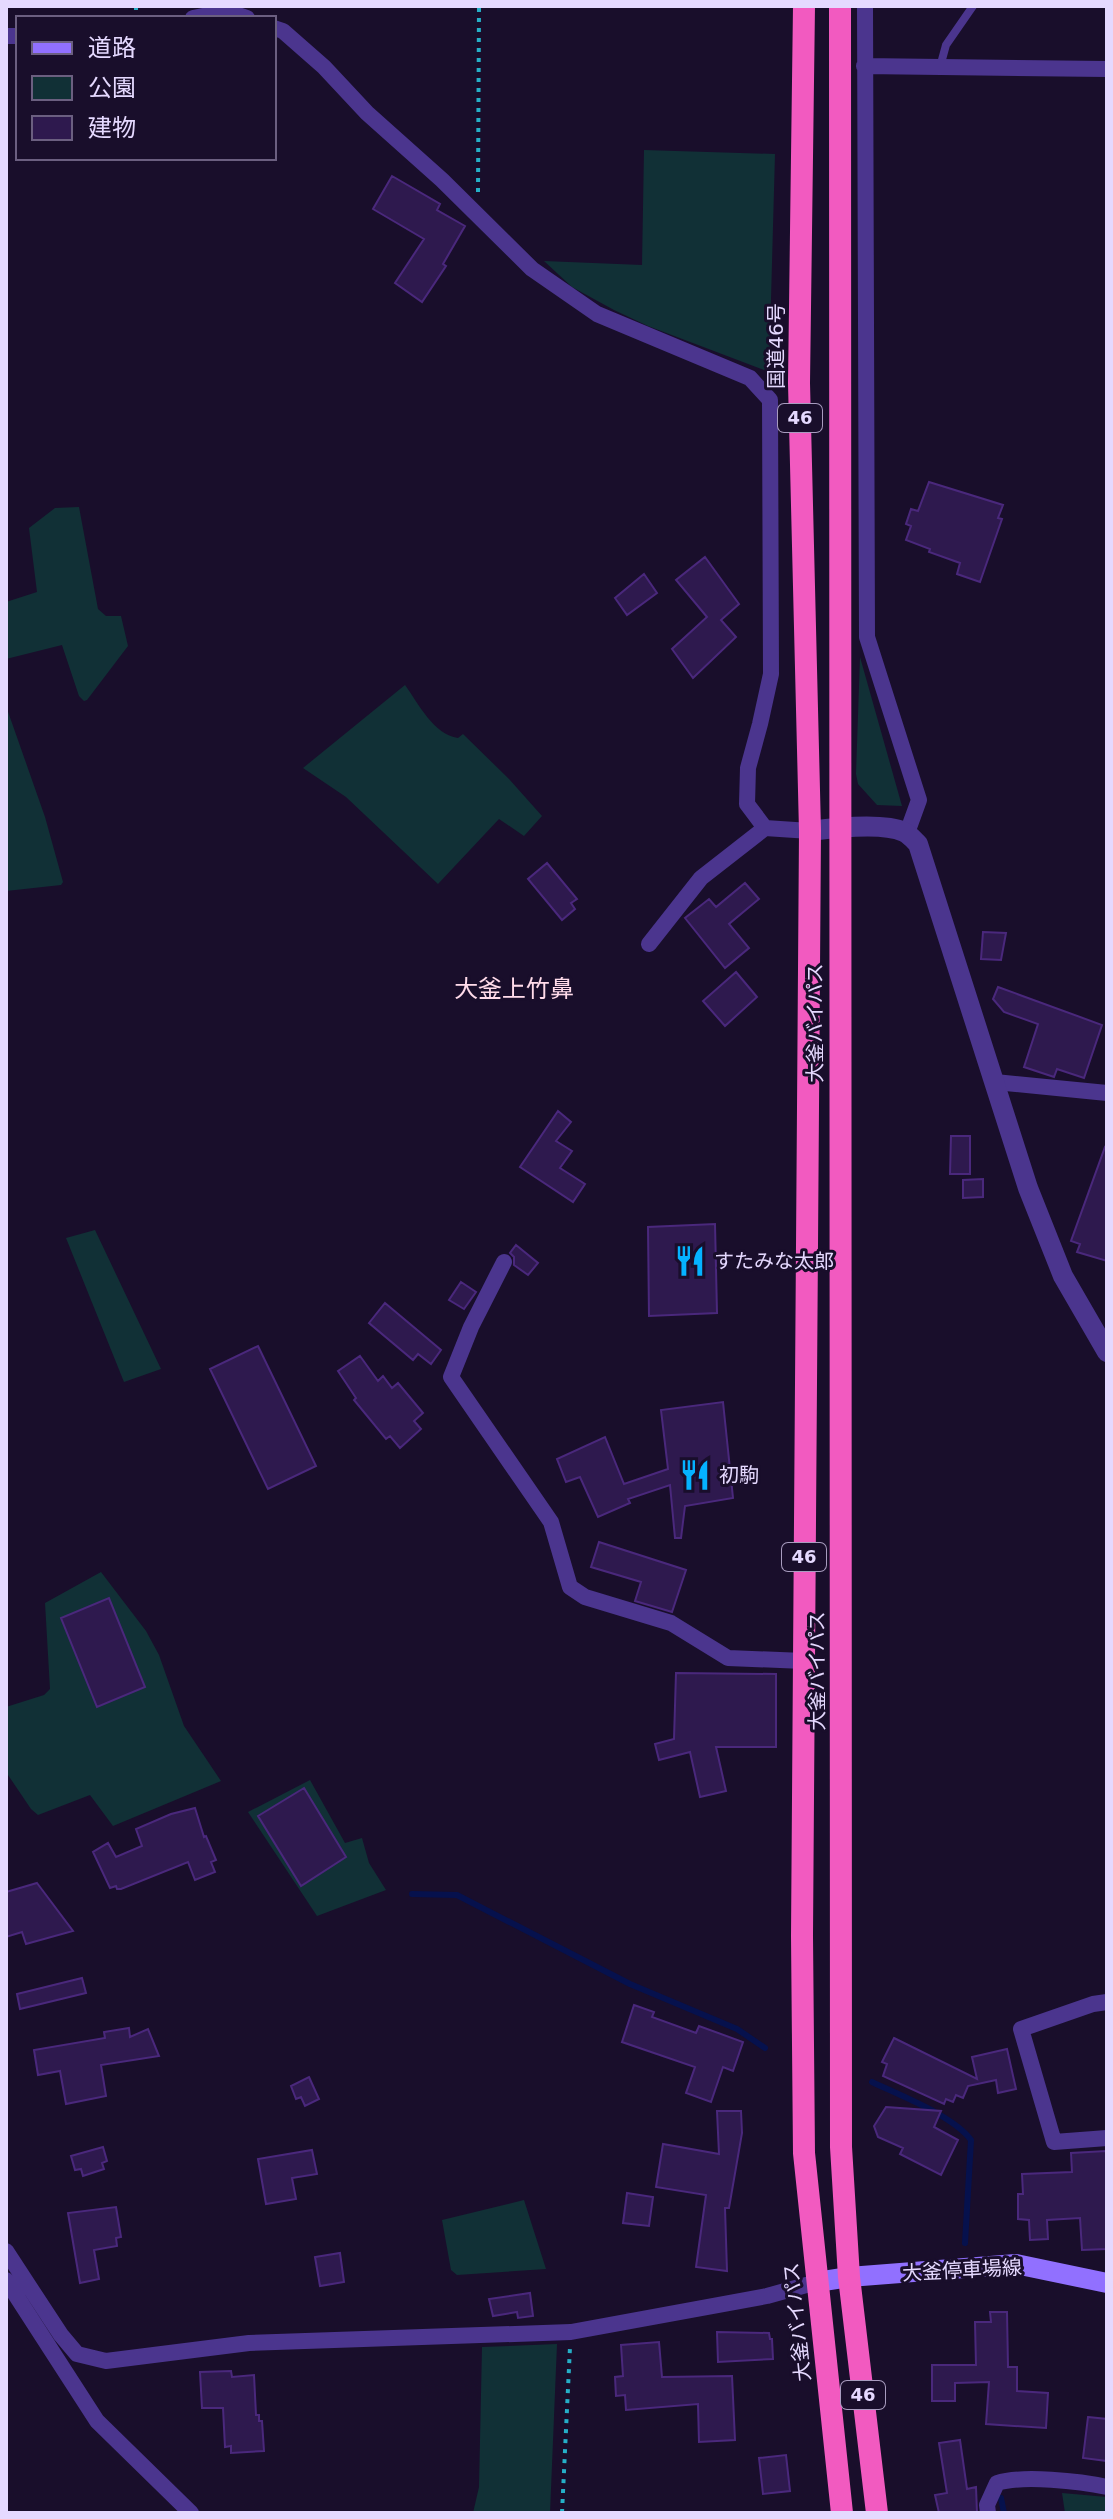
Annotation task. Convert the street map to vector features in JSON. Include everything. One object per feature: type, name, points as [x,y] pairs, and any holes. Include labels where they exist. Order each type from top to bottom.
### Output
[{"type":"highway","name":"国道46号","points":[[804,6],[799,383],[810,831]]},
{"type":"highway","name":"46","points":[[839,828],[840,6]]},
{"type":"highway","name":"大釜バイパス","points":[[839,828],[841,2147],[849,2277],[877,2513]]},
{"type":"highway","name":"大釜バイパス","points":[[810,831],[804,2153],[842,2513]]},
{"type":"main road","name":"大釜停車場線","points":[[817,2282],[1016,2264],[1107,2283]]},
{"type":"street","points":[[865,6],[867,637],[919,800],[907,833]]},
{"type":"street","points":[[203,16],[227,11],[241,16]]},
{"type":"street","points":[[276,29],[283,31],[324,67],[367,113],[532,269],[597,314],[750,378],[770,400],[771,674],[748,768],[747,804],[765,828]]},
{"type":"street","points":[[864,66],[1107,69]]},
{"type":"street","points":[[649,944],[701,878],[765,828],[810,831],[892,828],[907,833],[918,844],[1028,1188],[1063,1276],[1107,1352]]},
{"type":"street","points":[[995,1082],[1107,1093]]},
{"type":"street","points":[[504,1262],[471,1327],[451,1377],[551,1522],[570,1587],[585,1597],[671,1623],[728,1658],[804,1661]]},
{"type":"street","points":[[1107,2002],[1021,2029],[1054,2142],[1107,2138]]},
{"type":"street","points":[[6,2251],[77,2354],[106,2361],[249,2343],[571,2332],[767,2296],[817,2282]]},
{"type":"street","points":[[6,2280],[97,2421],[191,2513]]},
{"type":"street","points":[[988,2513],[987,2505],[997,2483],[1005,2480],[1050,2480],[1107,2487]]},
{"type":"lane","points":[[940,67],[946,45],[973,6]]},
{"type":"path","points":[[478,215],[479,6]]},
{"type":"path","points":[[562,2513],[571,2332]]},
{"type":"green space","points":[[644,150],[775,154],[769,372],[614,310],[572,287],[544,261],[642,265]]},
{"type":"green space","points":[[79,507],[98,609],[106,616],[121,616],[128,646],[84,701],[79,696],[62,645],[6,659],[6,602],[37,592],[29,528],[55,508]]},
{"type":"green space","points":[[860,657],[902,806],[877,805],[858,784]]},
{"type":"green space","points":[[405,685],[434,725],[449,736],[458,738],[463,734],[542,816],[524,836],[499,819],[438,884],[346,797],[303,768]]},
{"type":"green space","points":[[6,706],[45,817],[63,882],[61,885],[6,891]]},
{"type":"green space","points":[[95,1230],[161,1369],[124,1382],[66,1238]]},
{"type":"green space","points":[[101,1572],[146,1631],[159,1655],[184,1726],[221,1781],[113,1826],[90,1795],[38,1815],[6,1772],[6,1707],[44,1695],[50,1689],[45,1603]]},
{"type":"green space","points":[[310,1780],[345,1843],[362,1838],[369,1863],[386,1890],[317,1916],[248,1812]]},
{"type":"green space","points":[[524,2200],[546,2269],[457,2275],[451,2270],[442,2220]]},
{"type":"green space","points":[[557,2344],[550,2513],[473,2513],[479,2487],[482,2347]]},
{"type":"green space","points":[[1062,2493],[1107,2497],[1107,2513],[1065,2513]]},
{"type":"building","points":[[392,176],[440,204],[437,210],[465,226],[443,264],[446,266],[422,302],[395,283],[424,239],[373,209]]},
{"type":"building","points":[[929,482],[1003,505],[998,518],[1002,519],[980,582],[957,574],[960,563],[906,540],[911,526],[906,524],[911,509],[918,511]]},
{"type":"building","points":[[705,557],[739,604],[721,620],[736,637],[693,678],[672,649],[707,617],[676,580]]},
{"type":"building","points":[[644,574],[657,593],[627,615],[615,598]]},
{"type":"building","points":[[547,863],[577,899],[571,903],[575,909],[562,920],[528,879]]},
{"type":"building","points":[[745,883],[759,899],[729,924],[749,948],[725,968],[685,918],[709,899],[716,907]]},
{"type":"building","points":[[983,932],[1006,933],[1001,960],[981,959]]},
{"type":"building","points":[[736,972],[757,997],[725,1026],[703,1001]]},
{"type":"building","points":[[998,987],[1102,1025],[1084,1078],[1057,1069],[1054,1077],[1024,1067],[1038,1024],[1004,1012],[993,999]]},
{"type":"building","points":[[558,1111],[571,1122],[556,1141],[572,1151],[560,1168],[585,1184],[573,1202],[520,1167]]},
{"type":"building","points":[[951,1136],[970,1136],[970,1174],[950,1174]]},
{"type":"building","points":[[1105,1147],[1107,1261],[1077,1252],[1080,1244],[1071,1241]]},
{"type":"building","points":[[983,1179],[983,1197],[963,1198],[963,1180]]},
{"type":"building","points":[[715,1224],[717,1313],[649,1316],[648,1227]]},
{"type":"building","points":[[516,1245],[538,1263],[528,1275],[514,1265],[514,1257],[510,1253]]},
{"type":"building","points":[[461,1282],[476,1292],[464,1309],[449,1300]]},
{"type":"building","points":[[385,1303],[441,1350],[431,1364],[418,1354],[413,1360],[369,1323]]},
{"type":"building","points":[[258,1346],[316,1466],[268,1489],[210,1369]]},
{"type":"building","points":[[360,1356],[378,1381],[383,1376],[392,1388],[398,1383],[423,1413],[414,1421],[421,1429],[400,1448],[390,1436],[386,1439],[354,1400],[356,1398],[338,1371]]},
{"type":"building","points":[[723,1402],[733,1498],[685,1506],[681,1538],[675,1538],[670,1485],[628,1499],[630,1503],[598,1517],[580,1477],[566,1482],[557,1459],[605,1437],[624,1484],[668,1469],[661,1410]]},
{"type":"building","points":[[599,1542],[686,1570],[672,1612],[635,1601],[641,1582],[591,1567]]},
{"type":"building","points":[[109,1598],[145,1687],[97,1707],[61,1618]]},
{"type":"building","points":[[676,1673],[776,1674],[776,1747],[716,1747],[726,1791],[700,1797],[690,1752],[659,1760],[655,1744],[674,1739]]},
{"type":"building","points":[[304,1788],[346,1857],[301,1886],[258,1816]]},
{"type":"building","points":[[195,1808],[204,1837],[216,1860],[211,1862],[215,1872],[195,1880],[188,1862],[121,1889],[116,1886],[110,1888],[93,1852],[108,1843],[116,1857],[142,1846],[136,1829]]},
{"type":"building","points":[[37,1883],[73,1931],[26,1944],[22,1932],[6,1937],[6,1892]]},
{"type":"building","points":[[82,1978],[86,1993],[20,2009],[17,1994]]},
{"type":"building","points":[[634,2005],[654,2012],[652,2017],[696,2033],[699,2026],[743,2042],[733,2071],[723,2067],[711,2102],[686,2093],[695,2067],[622,2042]]},
{"type":"building","points":[[129,2028],[130,2037],[148,2029],[159,2056],[101,2065],[106,2096],[66,2104],[60,2071],[38,2075],[34,2050],[105,2038],[104,2032]]},
{"type":"building","points":[[894,2038],[977,2079],[972,2057],[1007,2049],[1016,2089],[998,2093],[996,2080],[968,2086],[963,2098],[956,2095],[953,2102],[946,2099],[944,2104],[883,2076],[887,2064],[882,2062]]},
{"type":"building","points":[[309,2077],[319,2099],[305,2106],[301,2097],[296,2099],[291,2086]]},
{"type":"building","points":[[886,2107],[941,2111],[934,2127],[958,2140],[941,2175],[900,2154],[903,2148],[878,2137],[874,2126]]},
{"type":"building","points":[[717,2111],[741,2111],[742,2133],[729,2208],[725,2208],[727,2271],[696,2267],[706,2195],[656,2187],[663,2144],[719,2154]]},
{"type":"building","points":[[103,2147],[107,2161],[102,2163],[104,2169],[83,2176],[81,2169],[75,2170],[71,2156]]},
{"type":"building","points":[[312,2150],[317,2174],[292,2178],[296,2199],[266,2204],[258,2159]]},
{"type":"building","points":[[1106,2151],[1107,2249],[1082,2250],[1080,2218],[1047,2220],[1048,2239],[1030,2240],[1029,2220],[1018,2219],[1018,2194],[1023,2194],[1022,2174],[1072,2172],[1071,2153]]},
{"type":"building","points":[[627,2193],[653,2197],[649,2226],[623,2223]]},
{"type":"building","points":[[116,2207],[121,2237],[116,2238],[117,2246],[94,2250],[99,2279],[80,2283],[68,2213]]},
{"type":"building","points":[[340,2253],[344,2282],[320,2286],[315,2257]]},
{"type":"building","points":[[530,2293],[533,2316],[518,2318],[517,2312],[493,2316],[489,2299]]},
{"type":"building","points":[[990,2312],[1007,2312],[1008,2367],[1017,2367],[1017,2391],[1048,2393],[1046,2428],[986,2424],[989,2382],[955,2383],[955,2401],[932,2401],[932,2365],[976,2365],[975,2322],[991,2322]]},
{"type":"building","points":[[717,2332],[769,2333],[773,2359],[718,2362]]},
{"type":"building","points":[[659,2342],[662,2377],[732,2376],[735,2440],[699,2442],[698,2404],[626,2410],[625,2395],[616,2396],[615,2377],[623,2376],[621,2345]]},
{"type":"building","points":[[231,2371],[232,2377],[254,2375],[256,2415],[262,2421],[264,2451],[231,2453],[231,2446],[225,2447],[223,2408],[202,2408],[200,2372]]},
{"type":"building","points":[[1088,2417],[1107,2419],[1107,2461],[1083,2458]]},
{"type":"building","points":[[960,2440],[967,2489],[976,2487],[977,2513],[939,2513],[935,2495],[947,2493],[939,2443]]},
{"type":"building","points":[[786,2455],[790,2491],[763,2494],[759,2458]]},
{"type":"waterway","points":[[412,1894],[457,1895],[630,1984],[737,2029],[765,2048]]},
{"type":"waterway","points":[[872,2082],[939,2115],[971,2140],[965,2243]]},
{"type":"waterway","points":[[1001,2498],[1004,2513]]},
{"type":"place","name":"すたみな太郎","points":[[690,1261]]},
{"type":"place","name":"初駒","points":[[695,1475]]},
{"type":"district","name":"大釜上竹鼻","points":[[514,989]]}]
